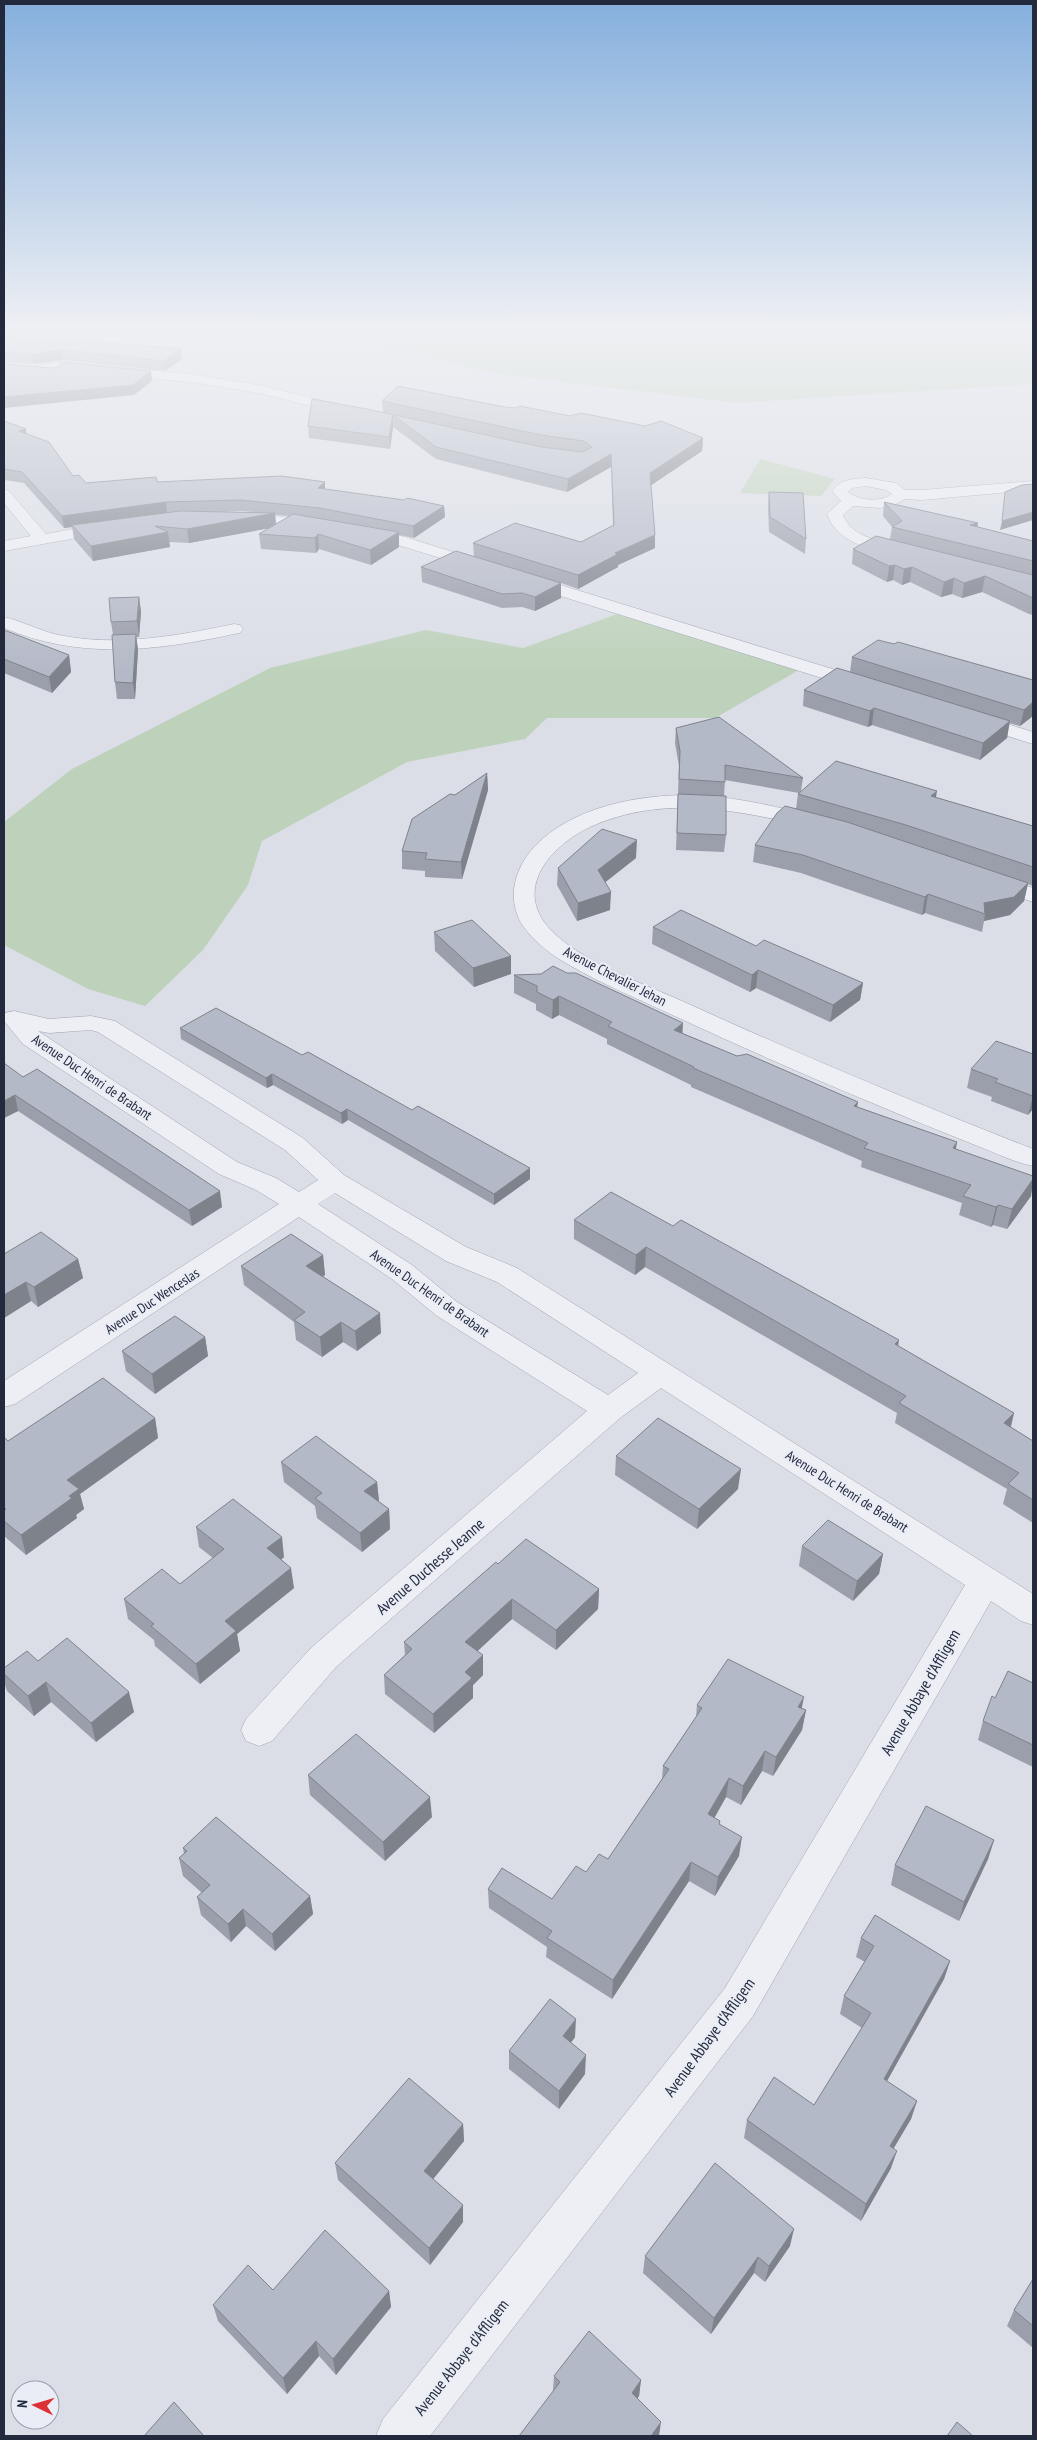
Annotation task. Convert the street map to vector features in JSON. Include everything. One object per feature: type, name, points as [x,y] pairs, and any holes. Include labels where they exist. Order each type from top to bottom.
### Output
[{"type":"street","points":[[856,483],[882,484],[897,489],[901,494],[899,498],[887,503],[865,503],[851,500],[841,495],[840,491],[843,487],[856,483]]},
{"type":"street","points":[[901,494],[945,494],[1033,486]]},
{"type":"street","points":[[4,494],[41,538]]},
{"type":"street","points":[[851,500],[835,514],[838,522],[846,530],[870,543],[918,555]]},
{"type":"street","points":[[222,519],[285,521],[339,528],[399,540],[883,691]]},
{"type":"street","points":[[4,546],[129,524]]},
{"type":"street","points":[[4,622],[23,632],[46,639],[95,645],[196,638],[234,630]]},
{"type":"street","points":[[958,715],[1033,738]]},
{"type":"street","name":"Avenue Chevalier Jehan","points":[[835,829],[780,813],[704,801],[657,802],[614,812],[577,824],[546,847],[533,860],[523,884],[524,905],[529,919],[547,939],[574,959],[718,1027],[948,1126],[1033,1158]]},
{"type":"street","points":[[967,873],[1033,895]]},
{"type":"street","name":"Avenue Duc Henri de Brabant","points":[[11,1015],[49,1026],[91,1023],[106,1026],[294,1144],[335,1181],[456,1254],[507,1275],[1033,1611]]},
{"type":"street","name":"Avenue Duc Henri de Brabant","points":[[11,1015],[32,1040],[228,1168],[266,1184],[300,1205],[402,1272],[447,1309],[609,1410]]},
{"type":"street","points":[[300,1205],[335,1181]]},
{"type":"street","name":"Avenue Duc Wenceslas","points":[[4,1396],[300,1205]]},
{"type":"street","points":[[609,1410],[660,1373]]},
{"type":"street","name":"Avenue Duchesse Jeanne","points":[[259,1730],[324,1657],[609,1410]]},
{"type":"street","name":"Avenue Abbaye d'Affligem","points":[[400,2436],[738,2002],[986,1580]]},
{"type":"green space","points":[[760,459],[835,479],[821,496],[740,493]]},
{"type":"green space","points":[[620,613],[799,670],[715,718],[547,718],[525,739],[407,762],[262,841],[248,885],[203,950],[145,1006],[88,989],[4,945],[4,822],[72,769],[270,668],[426,630],[523,648]]},
{"type":"building","points":[[4,446],[52,446],[73,476],[79,475],[86,483],[156,477],[157,482],[282,476],[325,482],[318,488],[404,500],[407,498],[444,506],[413,526],[320,508],[240,500],[166,502],[62,516],[22,472],[4,469]]},
{"type":"building","points":[[434,446],[536,446],[583,452],[592,447],[590,446],[691,446],[650,473],[655,535],[615,553],[618,554],[578,575],[473,543],[515,523],[581,542],[614,525],[611,454],[568,479]]},
{"type":"building","points":[[1033,484],[1033,512],[1002,521],[1005,492],[1022,485]]},
{"type":"building","points":[[769,492],[803,493],[806,539],[770,517]]},
{"type":"building","points":[[884,502],[978,523],[970,525],[1033,541],[1033,561],[892,527],[902,521]]},
{"type":"building","points":[[180,511],[275,513],[187,529],[155,526],[168,532],[91,546],[72,525]]},
{"type":"building","points":[[293,514],[399,532],[370,550],[318,534],[315,538],[259,534]]},
{"type":"building","points":[[876,536],[1033,575],[1033,598],[985,576],[964,583],[954,578],[944,582],[912,567],[904,569],[895,565],[889,566],[853,549]]},
{"type":"building","points":[[456,551],[561,583],[535,597],[522,593],[502,594],[421,567]]},
{"type":"building","points":[[139,597],[137,621],[111,622],[109,598]]},
{"type":"building","points":[[4,630],[69,655],[49,677],[4,659]]},
{"type":"building","points":[[136,634],[133,683],[115,682],[112,635]]},
{"type":"building","points":[[878,640],[894,644],[898,642],[1033,680],[1033,702],[1024,710],[852,657]]},
{"type":"building","points":[[837,668],[1010,721],[983,743],[874,708],[870,711],[804,690]]},
{"type":"building","points":[[719,717],[803,778],[725,765],[725,782],[679,779],[680,751],[676,728]]},
{"type":"building","points":[[836,761],[937,791],[931,796],[1033,826],[1033,867],[906,825],[798,794]]},
{"type":"building","points":[[487,773],[461,862],[425,859],[427,853],[402,851],[412,819],[450,794],[455,795]]},
{"type":"building","points":[[678,794],[726,796],[726,835],[677,833]]},
{"type":"building","points":[[785,806],[847,822],[1028,883],[1014,897],[984,903],[985,914],[928,894],[925,897],[803,855],[755,845],[777,813]]},
{"type":"building","points":[[602,829],[637,840],[598,870],[611,892],[578,903],[558,868]]},
{"type":"building","points":[[681,910],[756,946],[764,940],[863,983],[833,1005],[758,970],[752,975],[653,927]]},
{"type":"building","points":[[472,920],[511,956],[473,968],[434,932]]},
{"type":"building","points":[[553,966],[567,973],[576,973],[683,1023],[674,1030],[737,1056],[747,1054],[858,1102],[854,1106],[957,1142],[953,1148],[1033,1176],[1033,1179],[1012,1209],[998,1205],[996,1207],[963,1196],[971,1185],[864,1148],[868,1143],[693,1068],[608,1026],[612,1022],[559,996],[553,1000],[537,992],[537,986],[514,975],[541,974]]},
{"type":"building","points":[[216,1008],[302,1055],[308,1052],[412,1110],[418,1106],[530,1168],[494,1194],[347,1109],[341,1113],[272,1074],[266,1078],[180,1028]]},
{"type":"building","points":[[996,1041],[1033,1054],[1033,1096],[995,1082],[998,1079],[971,1069]]},
{"type":"building","points":[[4,1063],[23,1077],[37,1069],[220,1191],[189,1210],[15,1095],[4,1101]]},
{"type":"building","points":[[611,1192],[673,1226],[681,1220],[899,1340],[895,1344],[1014,1413],[1004,1423],[1033,1441],[1033,1500],[1008,1484],[1019,1473],[899,1403],[906,1396],[646,1247],[636,1255],[574,1220]]},
{"type":"building","points":[[41,1232],[78,1259],[34,1287],[26,1282],[4,1295],[4,1254]]},
{"type":"building","points":[[291,1234],[323,1255],[306,1266],[380,1313],[355,1331],[341,1322],[320,1337],[294,1320],[305,1312],[241,1266]]},
{"type":"building","points":[[175,1316],[205,1337],[152,1374],[122,1351]]},
{"type":"building","points":[[103,1378],[155,1418],[67,1480],[79,1489],[69,1496],[72,1498],[21,1535],[4,1521],[4,1510],[6,1509],[4,1508],[4,1439],[8,1441]]},
{"type":"building","points":[[658,1418],[741,1469],[699,1509],[616,1456]]},
{"type":"building","points":[[316,1436],[377,1482],[364,1491],[389,1509],[360,1533],[315,1498],[322,1493],[281,1462]]},
{"type":"building","points":[[233,1499],[282,1537],[267,1548],[291,1568],[225,1621],[236,1631],[196,1664],[151,1626],[154,1624],[124,1599],[162,1569],[180,1584],[224,1549],[196,1527]]},
{"type":"building","points":[[828,1520],[883,1554],[857,1581],[802,1546]]},
{"type":"building","points":[[526,1539],[599,1589],[556,1630],[512,1599],[465,1642],[483,1655],[465,1672],[472,1678],[433,1714],[384,1675],[412,1649],[404,1642],[496,1562],[498,1564]]},
{"type":"building","points":[[67,1638],[129,1692],[91,1723],[46,1682],[28,1696],[4,1674],[4,1668],[27,1651],[38,1661]]},
{"type":"building","points":[[728,1659],[804,1697],[798,1707],[806,1710],[776,1757],[765,1751],[743,1786],[729,1778],[708,1814],[720,1821],[719,1824],[742,1837],[718,1877],[691,1862],[613,1980],[547,1938],[552,1931],[488,1889],[502,1868],[552,1899],[576,1866],[586,1872],[599,1854],[608,1859],[669,1769],[663,1766],[702,1708],[697,1705]]},
{"type":"building","points":[[1008,1671],[1033,1683],[1033,1745],[983,1721],[992,1696],[995,1698]]},
{"type":"building","points":[[356,1734],[430,1797],[383,1842],[308,1775]]},
{"type":"building","points":[[926,1806],[994,1840],[964,1902],[895,1865]]},
{"type":"building","points":[[216,1817],[310,1896],[272,1934],[243,1909],[228,1924],[197,1897],[210,1885],[179,1858],[187,1851],[183,1848]]},
{"type":"building","points":[[875,1915],[950,1961],[884,2079],[917,2101],[890,2146],[897,2151],[866,2204],[747,2120],[774,2077],[814,2105],[871,2013],[844,1996],[874,1946],[861,1938]]},
{"type":"building","points":[[550,1999],[576,2019],[563,2036],[586,2055],[559,2091],[509,2051]]},
{"type":"building","points":[[409,2078],[463,2124],[424,2171],[463,2205],[429,2248],[335,2163]]},
{"type":"building","points":[[715,2163],[794,2229],[769,2266],[758,2257],[714,2318],[645,2256]]},
{"type":"building","points":[[325,2230],[389,2291],[333,2359],[316,2341],[283,2378],[213,2305],[248,2265],[273,2290]]},
{"type":"building","points":[[1033,2279],[1033,2326],[1014,2310]]},
{"type":"building","points":[[589,2331],[641,2380],[632,2393],[661,2422],[651,2436],[519,2436],[560,2382],[554,2376]]},
{"type":"building","points":[[174,2402],[204,2436],[144,2436]]},
{"type":"building","points":[[957,2422],[973,2436],[947,2436]]}]
